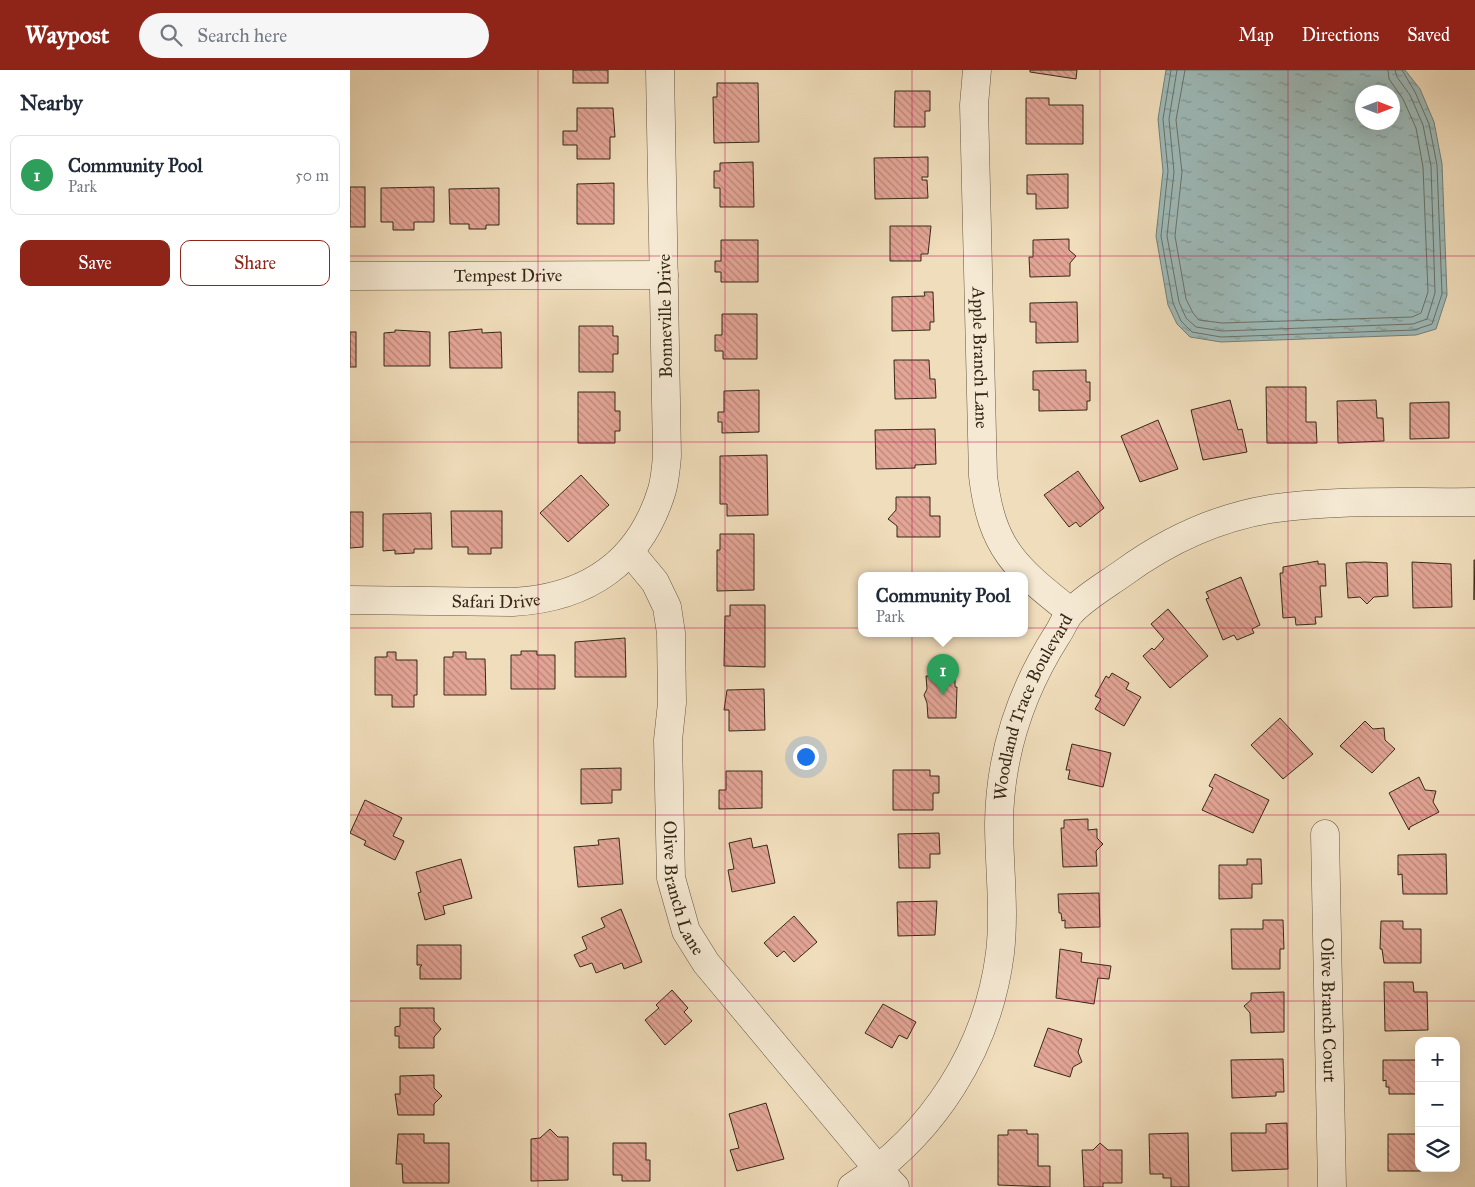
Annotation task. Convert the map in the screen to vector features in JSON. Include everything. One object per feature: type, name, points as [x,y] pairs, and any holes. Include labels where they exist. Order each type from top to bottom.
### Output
[{"type":"street","name":"Bonneville Drive","points":[[630,553],[648,524],[662,489],[667,456],[660,70]]},
{"type":"street","name":"Apple Branch Lane","points":[[977,70],[974,114],[983,476],[986,502],[995,530],[1006,552],[1023,572]]},
{"type":"street","name":"Tempest Drive","points":[[350,276],[664,276]]},
{"type":"street","name":"Woodland Trace Boulevard","points":[[852,1187],[887,1178],[906,1145],[935,1111],[965,1066],[986,1015],[1000,954],[1002,927],[1000,824],[1003,764],[1008,740],[1027,688],[1071,612],[1145,557],[1180,537],[1224,520],[1268,509],[1303,505],[1475,502]]},
{"type":"street","name":"Safari Drive","points":[[350,600],[536,601],[581,588],[603,575],[630,553]]},
{"type":"street","name":"Olive Branch Lane","points":[[630,553],[655,582],[667,607],[670,624],[672,703],[668,740],[669,855],[671,878],[686,931],[706,963],[887,1178]]},
{"type":"street","name":"Apple Branch Lane","points":[[1028,577],[1071,612]]},
{"type":"street","name":"Olive Branch Court","points":[[1324,834],[1332,1187]]},
{"type":"water","points":[[1166,70],[1405,70],[1420,89],[1434,122],[1442,164],[1447,295],[1436,329],[1416,335],[1221,342],[1190,337],[1177,324],[1168,305],[1156,236],[1163,171],[1158,119]]},
{"type":"building","points":[[573,70],[608,70],[608,83],[573,83]]},
{"type":"building","points":[[1030,70],[1077,70],[1076,79],[1030,72]]},
{"type":"building","points":[[717,83],[758,83],[759,142],[714,143],[713,97],[717,97]]},
{"type":"building","points":[[895,91],[930,91],[930,111],[925,111],[925,127],[894,127]]},
{"type":"building","points":[[1026,98],[1049,98],[1049,105],[1083,105],[1083,144],[1026,144]]},
{"type":"building","points":[[577,108],[613,108],[615,137],[610,137],[610,159],[577,159],[577,145],[563,145],[563,131],[577,131]]},
{"type":"building","points":[[928,157],[928,177],[922,177],[922,180],[927,180],[928,198],[875,199],[874,158]]},
{"type":"building","points":[[753,162],[754,207],[720,207],[720,188],[714,188],[714,171],[720,171],[720,163]]},
{"type":"building","points":[[1068,174],[1068,208],[1036,209],[1036,194],[1027,194],[1027,175]]},
{"type":"building","points":[[614,183],[614,224],[577,224],[577,184]]},
{"type":"building","points":[[350,187],[365,187],[365,227],[350,227]]},
{"type":"building","points":[[434,187],[434,222],[414,222],[414,230],[393,230],[393,222],[381,222],[381,188]]},
{"type":"building","points":[[499,188],[499,225],[486,225],[486,229],[469,229],[469,224],[450,224],[449,189]]},
{"type":"building","points":[[890,226],[931,226],[928,254],[921,254],[921,261],[890,261]]},
{"type":"building","points":[[1069,239],[1069,250],[1076,256],[1070,263],[1070,276],[1030,277],[1029,257],[1033,257],[1033,240]]},
{"type":"building","points":[[721,240],[758,240],[758,282],[721,282],[721,272],[715,272],[715,261],[721,261]]},
{"type":"building","points":[[924,292],[933,292],[934,322],[930,322],[930,330],[892,331],[892,297],[925,296]]},
{"type":"building","points":[[1077,302],[1078,342],[1036,343],[1036,322],[1030,322],[1030,303]]},
{"type":"building","points":[[722,314],[757,314],[757,359],[723,359],[723,351],[715,351],[715,335],[722,335]]},
{"type":"building","points":[[579,326],[613,326],[613,336],[618,336],[618,354],[613,354],[613,372],[579,372]]},
{"type":"building","points":[[482,329],[482,333],[501,332],[502,368],[450,368],[449,332]]},
{"type":"building","points":[[395,330],[430,332],[430,366],[384,366],[384,333],[395,332]]},
{"type":"building","points":[[350,332],[356,332],[356,367],[350,367]]},
{"type":"building","points":[[894,360],[929,360],[930,379],[935,379],[936,398],[895,399]]},
{"type":"building","points":[[1086,370],[1086,382],[1090,382],[1090,401],[1087,401],[1087,410],[1039,411],[1039,390],[1033,390],[1033,371]]},
{"type":"building","points":[[1266,387],[1306,387],[1306,422],[1316,422],[1317,443],[1267,443]]},
{"type":"building","points":[[759,390],[759,432],[722,433],[722,422],[718,422],[718,412],[724,412],[724,391]]},
{"type":"building","points":[[578,392],[615,392],[615,411],[620,411],[620,431],[615,431],[615,443],[578,443]]},
{"type":"building","points":[[1230,400],[1238,430],[1242,429],[1247,452],[1203,460],[1191,410]]},
{"type":"building","points":[[1376,400],[1377,418],[1383,418],[1384,441],[1338,443],[1337,401]]},
{"type":"building","points":[[1449,402],[1449,438],[1410,439],[1410,403]]},
{"type":"building","points":[[1158,420],[1178,469],[1140,482],[1121,436]]},
{"type":"building","points":[[935,429],[936,464],[915,465],[915,468],[876,469],[875,430]]},
{"type":"building","points":[[767,455],[768,515],[727,516],[727,504],[720,504],[720,456]]},
{"type":"building","points":[[1078,471],[1104,508],[1080,527],[1076,522],[1069,527],[1044,495]]},
{"type":"building","points":[[581,475],[609,505],[568,542],[540,513]]},
{"type":"building","points":[[896,497],[930,497],[930,516],[940,516],[940,537],[897,537],[897,526],[888,519],[896,510]]},
{"type":"building","points":[[451,511],[502,511],[502,548],[491,548],[491,554],[468,554],[468,547],[452,547]]},
{"type":"building","points":[[350,512],[363,512],[363,547],[350,548]]},
{"type":"building","points":[[431,513],[432,549],[414,549],[414,553],[395,554],[395,550],[383,551],[383,514]]},
{"type":"building","points":[[720,534],[754,534],[754,590],[717,591],[717,550],[720,550]]},
{"type":"building","points":[[1474,560],[1475,560],[1474,600]]},
{"type":"building","points":[[1318,561],[1318,564],[1325,564],[1326,586],[1320,586],[1322,617],[1315,617],[1316,624],[1296,625],[1295,617],[1283,618],[1280,573],[1283,573],[1283,567]]},
{"type":"building","points":[[1412,562],[1451,564],[1452,607],[1413,608]]},
{"type":"building","points":[[1346,563],[1387,563],[1388,596],[1374,597],[1367,604],[1360,597],[1348,598]]},
{"type":"building","points":[[1241,577],[1260,625],[1252,629],[1254,633],[1237,640],[1234,635],[1223,640],[1206,599],[1209,598],[1206,592]]},
{"type":"building","points":[[730,605],[765,605],[765,667],[724,666],[725,616],[730,616]]},
{"type":"building","points":[[1168,609],[1208,656],[1170,688],[1143,656],[1152,648],[1154,650],[1164,639],[1151,624]]},
{"type":"building","points":[[625,638],[626,677],[575,677],[575,642]]},
{"type":"building","points":[[521,651],[537,651],[537,655],[555,655],[555,689],[511,689],[511,655],[521,655]]},
{"type":"building","points":[[387,652],[396,652],[396,660],[417,660],[417,695],[414,695],[414,707],[392,707],[392,695],[375,695],[375,657],[387,657]]},
{"type":"building","points":[[453,652],[466,652],[466,659],[485,659],[486,695],[444,695],[444,657],[453,657]]},
{"type":"building","points":[[1112,673],[1129,683],[1126,689],[1141,697],[1124,726],[1095,709],[1101,699],[1095,696],[1106,676],[1109,678]]},
{"type":"building","points":[[926,676],[955,676],[955,687],[957,687],[956,718],[928,718],[927,703],[924,695],[927,689]]},
{"type":"building","points":[[764,689],[765,730],[729,731],[729,710],[724,710],[727,690]]},
{"type":"building","points":[[1280,718],[1313,754],[1283,779],[1251,745]]},
{"type":"building","points":[[1365,721],[1373,729],[1384,728],[1385,740],[1395,749],[1372,773],[1340,746]]},
{"type":"building","points":[[1072,744],[1111,753],[1103,787],[1068,779],[1070,770],[1066,770]]},
{"type":"building","points":[[621,768],[621,790],[612,790],[612,803],[581,804],[581,769]]},
{"type":"building","points":[[893,770],[930,770],[930,776],[939,776],[939,793],[933,793],[933,810],[893,810]]},
{"type":"building","points":[[726,771],[762,771],[762,808],[719,809],[719,790],[726,790]]},
{"type":"building","points":[[1215,774],[1269,800],[1253,833],[1202,810],[1213,788],[1209,786]]},
{"type":"building","points":[[1419,777],[1425,790],[1436,791],[1433,802],[1439,812],[1410,827],[1409,830],[1389,793]]},
{"type":"building","points":[[365,800],[402,818],[393,836],[404,841],[395,860],[364,845],[366,841],[350,833]]},
{"type":"building","points":[[1088,819],[1088,830],[1097,829],[1097,838],[1103,844],[1096,851],[1097,866],[1063,867],[1061,828],[1064,828],[1064,820]]},
{"type":"building","points":[[939,833],[940,854],[930,854],[930,868],[899,868],[898,834]]},
{"type":"building","points":[[619,838],[623,884],[578,887],[574,847],[599,845],[598,840]]},
{"type":"building","points":[[751,838],[753,848],[767,845],[775,883],[732,892],[728,870],[734,869],[729,843]]},
{"type":"building","points":[[1446,854],[1447,894],[1403,894],[1402,874],[1398,875],[1398,855]]},
{"type":"building","points":[[461,859],[472,898],[443,906],[445,914],[425,920],[418,893],[421,892],[416,872]]},
{"type":"building","points":[[1247,859],[1261,859],[1262,884],[1252,884],[1252,898],[1219,899],[1219,865],[1247,865]]},
{"type":"building","points":[[1099,893],[1100,927],[1065,928],[1065,920],[1062,921],[1061,913],[1059,913],[1058,894]]},
{"type":"building","points":[[937,901],[935,935],[898,936],[897,902]]},
{"type":"building","points":[[621,909],[642,962],[624,969],[622,963],[596,973],[592,963],[580,967],[574,955],[587,949],[582,937],[605,927],[601,918]]},
{"type":"building","points":[[794,916],[817,942],[794,962],[784,951],[777,957],[764,943]]},
{"type":"building","points":[[1263,920],[1283,920],[1284,949],[1280,949],[1280,969],[1232,969],[1231,929],[1263,929]]},
{"type":"building","points":[[1381,921],[1403,921],[1403,929],[1421,929],[1421,963],[1384,963],[1382,949],[1380,949]]},
{"type":"building","points":[[417,945],[461,945],[461,979],[420,979],[420,967],[422,965],[417,965]]},
{"type":"building","points":[[1060,949],[1082,953],[1081,962],[1111,966],[1109,979],[1098,978],[1094,1004],[1056,998]]},
{"type":"building","points":[[1384,982],[1413,982],[1414,992],[1427,992],[1428,1030],[1385,1031]]},
{"type":"building","points":[[672,990],[688,1008],[684,1012],[692,1021],[665,1045],[645,1020],[659,1008],[656,1005]]},
{"type":"building","points":[[1284,992],[1284,1032],[1251,1033],[1250,1013],[1244,1006],[1251,1000],[1251,993]]},
{"type":"building","points":[[883,1004],[916,1022],[907,1039],[899,1035],[892,1048],[865,1033]]},
{"type":"building","points":[[400,1008],[434,1008],[434,1021],[441,1029],[434,1037],[434,1048],[399,1048],[399,1036],[395,1036],[395,1027],[400,1026]]},
{"type":"building","points":[[1048,1028],[1082,1039],[1078,1052],[1082,1062],[1073,1067],[1070,1077],[1034,1066]]},
{"type":"building","points":[[1283,1059],[1284,1092],[1276,1092],[1276,1096],[1232,1098],[1231,1060]]},
{"type":"building","points":[[1383,1060],[1415,1060],[1415,1094],[1389,1094],[1386,1080],[1383,1081]]},
{"type":"building","points":[[434,1075],[434,1088],[442,1096],[434,1104],[434,1115],[398,1115],[395,1094],[400,1094],[400,1076]]},
{"type":"building","points":[[766,1103],[784,1159],[737,1171],[730,1150],[739,1148],[729,1114]]},
{"type":"building","points":[[1287,1123],[1288,1169],[1232,1171],[1231,1133],[1266,1133],[1266,1124]]},
{"type":"building","points":[[550,1129],[558,1137],[568,1137],[568,1180],[531,1181],[531,1139],[540,1138]]},
{"type":"building","points":[[1008,1130],[1027,1130],[1027,1134],[1038,1134],[1038,1166],[1050,1166],[1050,1187],[998,1185],[998,1135],[1008,1135]]},
{"type":"building","points":[[1188,1133],[1189,1187],[1171,1187],[1171,1178],[1163,1178],[1163,1174],[1150,1174],[1149,1134]]},
{"type":"building","points":[[398,1134],[424,1134],[424,1143],[449,1143],[449,1183],[403,1183],[402,1164],[396,1164]]},
{"type":"building","points":[[1388,1134],[1415,1134],[1415,1171],[1388,1171]]},
{"type":"building","points":[[613,1143],[646,1143],[646,1160],[650,1160],[650,1181],[622,1181],[622,1175],[613,1175]]},
{"type":"building","points":[[1100,1143],[1108,1150],[1122,1150],[1122,1183],[1103,1183],[1103,1187],[1084,1187],[1082,1150],[1093,1150]]},
{"type":"place","name":"Community Pool","points":[[943,695]]}]
